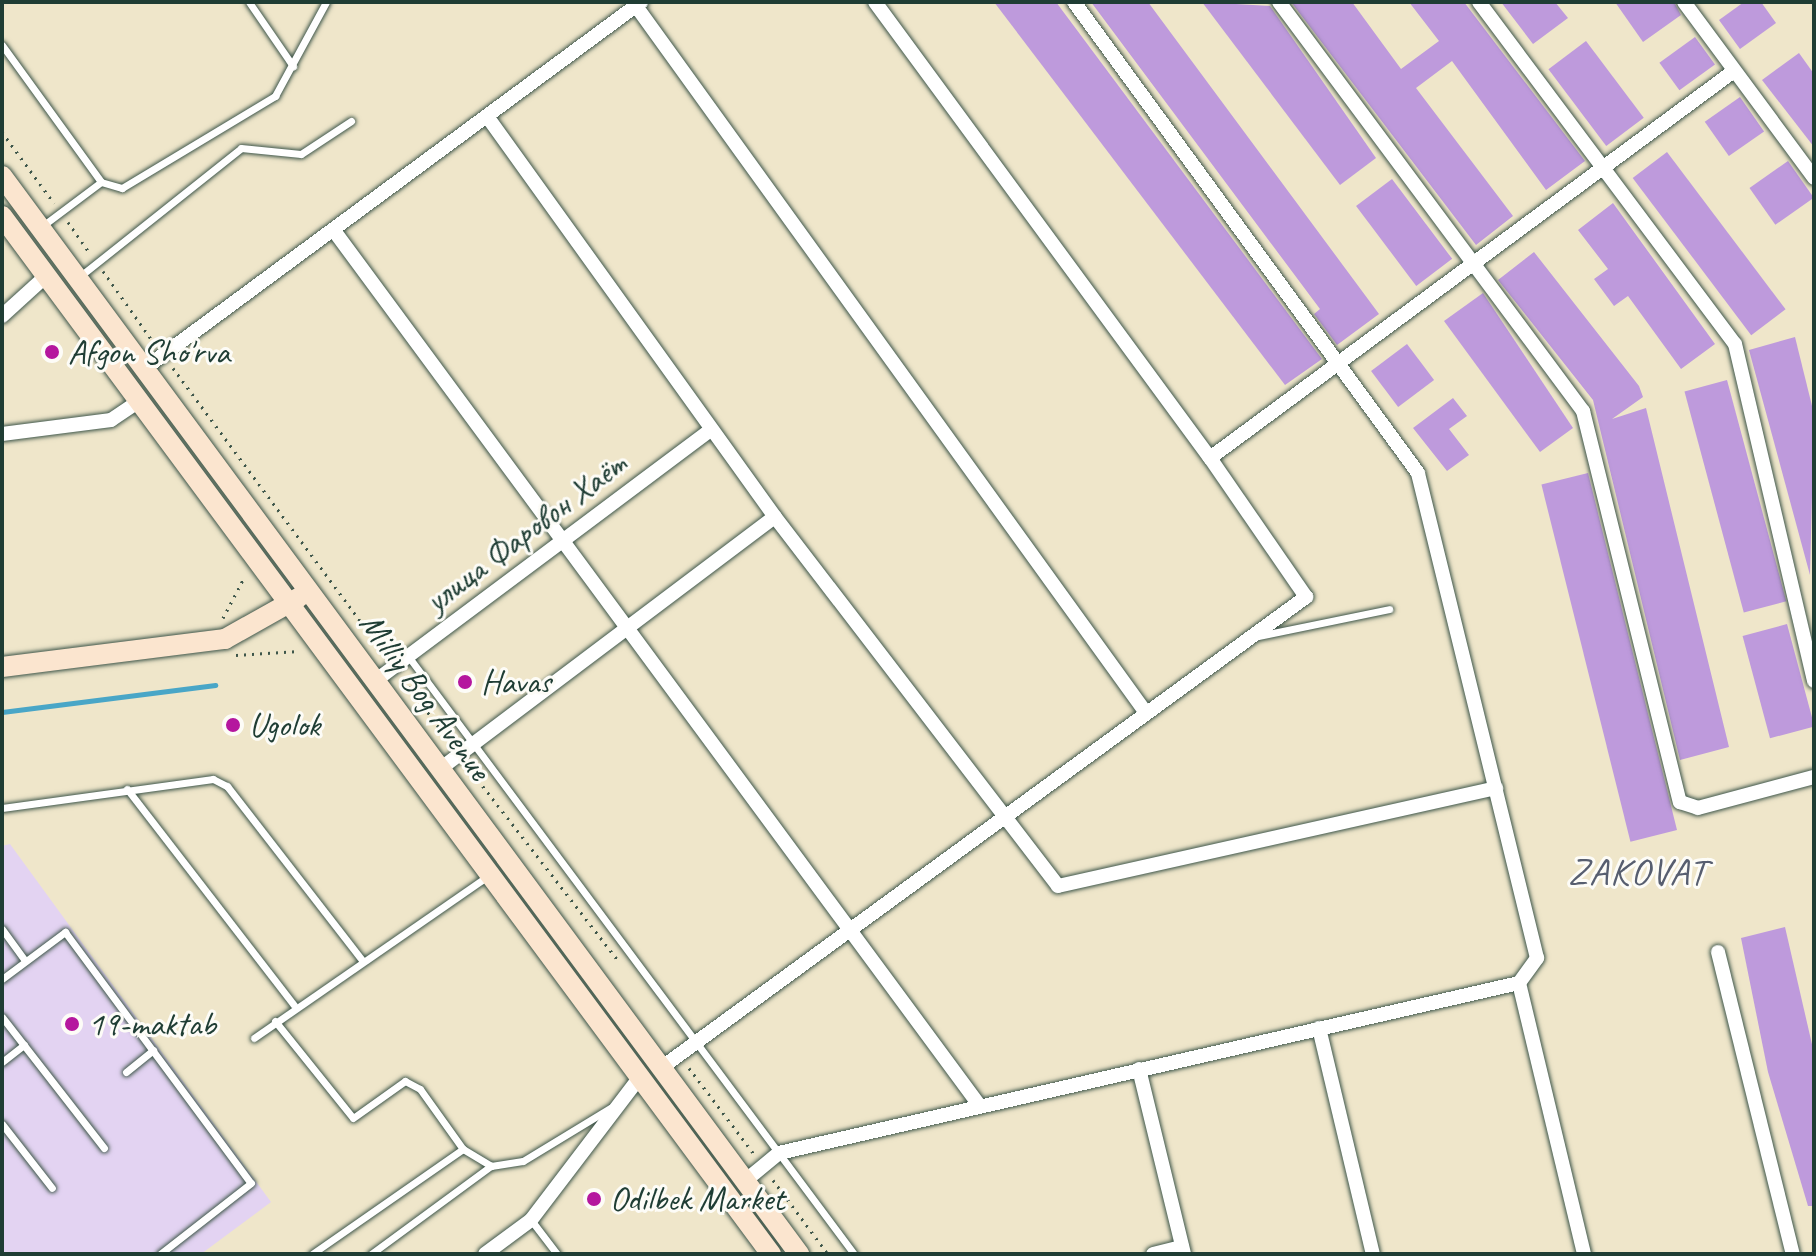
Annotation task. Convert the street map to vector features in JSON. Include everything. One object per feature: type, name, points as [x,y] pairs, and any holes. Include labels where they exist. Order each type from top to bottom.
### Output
[{"type":"main road","name":"Milliy Bog Avenue","points":[[2,176],[799,1254]]},
{"type":"main road","name":"Milliy Bog Avenue","points":[[2,216],[771,1254]]},
{"type":"main road","points":[[2,667],[225,639],[308,591]]},
{"type":"street","points":[[661,1068],[847,930],[1006,819],[1144,710],[1307,594],[875,2]]},
{"type":"street","points":[[745,1181],[779,1153],[1519,983],[1537,958],[1424,487],[1340,362],[1074,2]]},
{"type":"street","points":[[1279,2],[1584,413],[1680,802],[1698,808],[1814,777]]},
{"type":"street","points":[[1479,2],[1735,344],[1814,681]]},
{"type":"street","points":[[1684,2],[1814,178]]},
{"type":"street","points":[[144,369],[489,119],[639,4],[1144,710]]},
{"type":"street","points":[[1210,458],[1734,71]]},
{"type":"street","points":[[489,119],[710,430],[1058,886],[1496,788]]},
{"type":"street","points":[[335,232],[561,545],[979,1105]]},
{"type":"street","points":[[2,316],[46,276]]},
{"type":"street","points":[[2,434],[111,420],[139,401]]},
{"type":"street","name":"улица Фаровон Хаёт","points":[[375,681],[561,545],[710,430]]},
{"type":"street","points":[[440,769],[775,517]]},
{"type":"street","points":[[1718,952],[1793,1254]]},
{"type":"street","points":[[1519,983],[1584,1254]]},
{"type":"street","points":[[1319,1028],[1373,1254]]},
{"type":"street","points":[[1139,1069],[1183,1250],[1153,1254]]},
{"type":"street","points":[[485,1254],[531,1220],[610,1108],[640,1077]]},
{"type":"lane","points":[[249,2],[293,66]]},
{"type":"lane","points":[[2,45],[101,182],[122,188],[275,96],[326,2]]},
{"type":"lane","points":[[77,278],[99,266],[160,206],[241,148],[301,154],[351,121]]},
{"type":"lane","points":[[39,228],[101,182]]},
{"type":"lane","points":[[1244,639],[1389,609]]},
{"type":"lane","points":[[408,656],[854,1254]]},
{"type":"lane","points":[[2,808],[213,779],[227,786],[362,960]]},
{"type":"lane","points":[[127,789],[294,1005]]},
{"type":"lane","points":[[254,1038],[294,1005],[490,875]]},
{"type":"lane","points":[[2,929],[25,961]]},
{"type":"lane","points":[[2,979],[65,932],[251,1183],[160,1254]]},
{"type":"lane","points":[[2,1017],[104,1148]]},
{"type":"lane","points":[[275,1021],[353,1118],[405,1081],[420,1089],[463,1149],[491,1166]]},
{"type":"lane","points":[[2,1062],[24,1045]]},
{"type":"lane","points":[[126,1072],[153,1050]]},
{"type":"lane","points":[[371,1254],[491,1166],[523,1161],[610,1108]]},
{"type":"lane","points":[[2,1124],[52,1188]]},
{"type":"lane","points":[[312,1254],[463,1149]]},
{"type":"lane","points":[[531,1220],[557,1254]]},
{"type":"path","points":[[2,132],[163,356],[459,755],[606,951],[624,965]]},
{"type":"path","points":[[208,621],[222,619],[234,604],[243,563]]},
{"type":"path","points":[[682,1054],[828,1254]]},
{"type":"shaded area","name":"19-maktab","points":[[10,844],[271,1202],[201,1254],[2,1254],[2,846]]},
{"type":"building","points":[[994,2],[1056,2],[1322,359],[1285,385]]},
{"type":"building","points":[[1091,2],[1148,2],[1379,314],[1337,345],[1314,314],[1320,309]]},
{"type":"building","points":[[1202,2],[1270,6],[1376,158],[1340,185]]},
{"type":"building","points":[[1291,2],[1352,2],[1401,69],[1439,41],[1409,2],[1464,2],[1585,161],[1546,190],[1452,61],[1416,88],[1513,216],[1476,245]]},
{"type":"building","points":[[1501,2],[1555,2],[1568,18],[1533,44]]},
{"type":"building","points":[[1615,2],[1674,2],[1681,15],[1643,42]]},
{"type":"building","points":[[1744,2],[1761,2],[1776,23],[1740,49],[1719,20]]},
{"type":"building","points":[[1695,37],[1715,65],[1679,90],[1659,63]]},
{"type":"building","points":[[1586,41],[1644,118],[1606,146],[1548,69]]},
{"type":"building","points":[[1799,53],[1814,74],[1814,147],[1762,80]]},
{"type":"building","points":[[1740,97],[1764,131],[1729,156],[1705,122]]},
{"type":"building","points":[[1667,152],[1786,309],[1751,335],[1633,178]]},
{"type":"building","points":[[1788,161],[1814,198],[1775,225],[1749,188]]},
{"type":"building","points":[[1392,179],[1452,259],[1416,286],[1356,206]]},
{"type":"building","points":[[1613,203],[1715,344],[1681,369],[1628,296],[1614,306],[1594,279],[1608,269],[1578,230]]},
{"type":"building","points":[[1534,252],[1639,386],[1643,397],[1612,419],[1646,408],[1729,747],[1680,760],[1593,400],[1498,280]]},
{"type":"building","points":[[1483,293],[1573,428],[1540,452],[1444,321]]},
{"type":"building","points":[[1795,337],[1814,414],[1810,575],[1749,350]]},
{"type":"building","points":[[1407,344],[1434,380],[1398,407],[1371,371]]},
{"type":"building","points":[[1727,380],[1786,601],[1744,613],[1684,391]]},
{"type":"building","points":[[1453,398],[1467,416],[1449,429],[1469,455],[1447,471],[1413,428]]},
{"type":"building","points":[[1588,473],[1677,830],[1630,842],[1541,485]]},
{"type":"building","points":[[1787,624],[1814,727],[1770,738],[1743,636]]},
{"type":"building","points":[[1785,927],[1814,1053],[1814,1206],[1808,1206],[1768,1072],[1741,938]]},
{"type":"waterway","points":[[2,712],[215,685]]},
{"type":"place","name":"Afgon Sho'rva","points":[[52,352]]},
{"type":"place","name":"Havas","points":[[465,682]]},
{"type":"place","name":"Ugolok","points":[[233,725]]},
{"type":"place","name":"19-maktab","points":[[72,1024]]},
{"type":"place","name":"Odilbek Market","points":[[594,1199]]},
{"type":"district","name":"ZAKOVAT","points":[[1638,872]]}]
